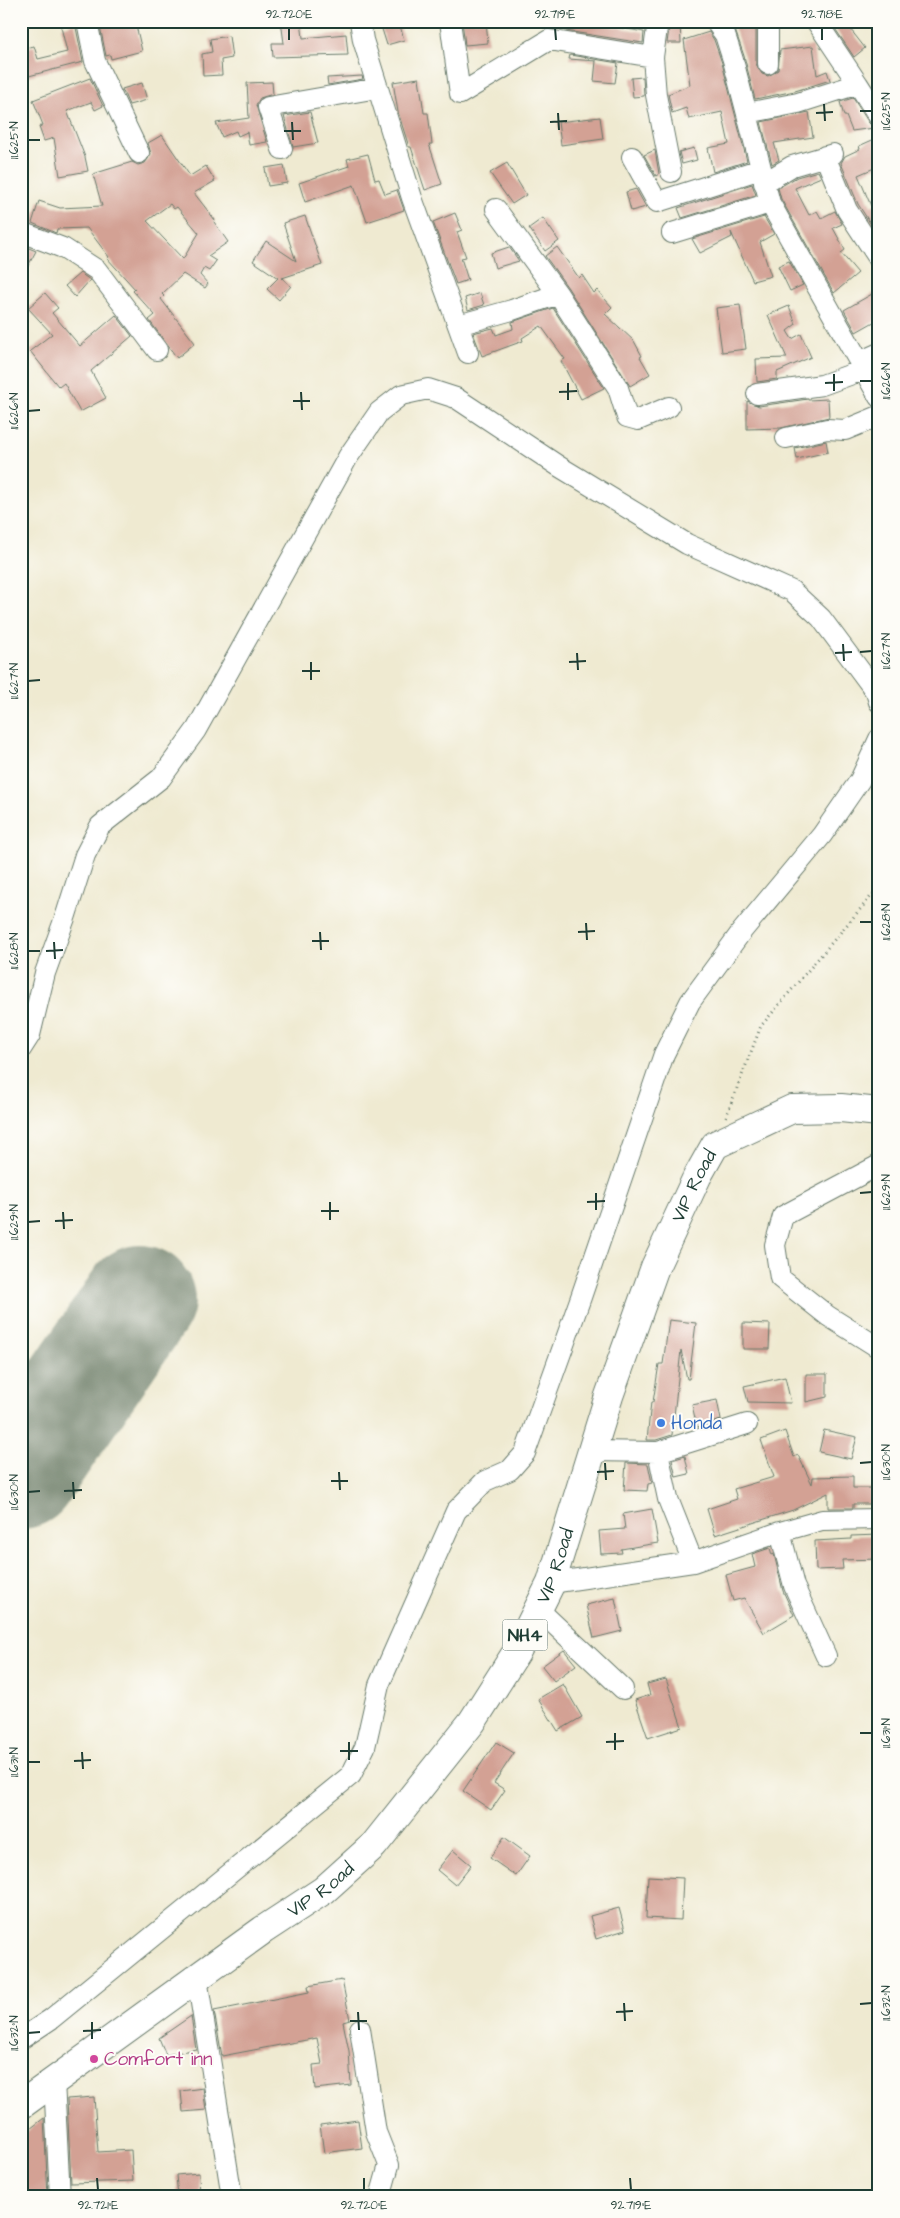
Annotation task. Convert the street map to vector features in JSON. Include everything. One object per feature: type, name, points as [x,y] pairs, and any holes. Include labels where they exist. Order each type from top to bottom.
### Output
[{"type":"highway","name":"VIP Road","points":[[21,2105],[263,1930],[324,1890],[374,1845],[472,1722],[516,1653],[551,1583],[609,1396],[656,1267],[697,1177],[715,1145],[792,1110],[841,1108],[879,1112]]},
{"type":"street","points":[[87,21],[95,61],[139,153]]},
{"type":"street","points":[[360,21],[363,40],[412,198],[468,353]]},
{"type":"street","points":[[450,21],[460,94],[549,40],[654,57]]},
{"type":"street","points":[[658,21],[654,57],[656,95],[670,172]]},
{"type":"street","points":[[715,21],[725,35],[733,60],[770,203],[879,397]]},
{"type":"street","points":[[768,21],[768,64]]},
{"type":"street","points":[[816,21],[879,118]]},
{"type":"street","points":[[747,113],[798,103],[858,84]]},
{"type":"street","points":[[282,149],[268,107],[378,88]]},
{"type":"street","points":[[632,157],[657,202],[762,176],[829,155],[847,210],[879,259]]},
{"type":"street","points":[[672,233],[770,203]]},
{"type":"street","points":[[496,209],[558,294],[618,388],[627,417],[638,420],[669,407]]},
{"type":"street","points":[[21,232],[63,248],[97,270],[157,350]]},
{"type":"street","points":[[458,325],[512,310],[558,294]]},
{"type":"street","points":[[757,394],[822,385],[861,366],[879,353]]},
{"type":"street","points":[[21,1049],[30,1035],[45,972],[85,855],[100,826],[161,778],[196,730],[348,457],[379,412],[401,395],[428,389],[456,398],[560,466],[687,544],[792,592],[821,618],[876,692],[879,702]]},
{"type":"street","points":[[786,438],[828,429],[845,430],[879,416]]},
{"type":"street","points":[[21,2039],[51,2019],[351,1775],[365,1747],[379,1685],[456,1511],[485,1480],[510,1470],[525,1454],[664,1054],[690,1002],[742,931],[822,835],[860,780],[879,739]]},
{"type":"street","points":[[879,1165],[783,1216],[776,1246],[780,1278],[828,1316],[879,1348]]},
{"type":"street","points":[[592,1451],[658,1452],[747,1424]]},
{"type":"street","points":[[658,1452],[668,1499],[693,1562]]},
{"type":"street","points":[[551,1583],[693,1562],[780,1532],[822,1520],[879,1519]]},
{"type":"street","points":[[780,1532],[794,1586],[826,1656]]},
{"type":"street","points":[[538,1609],[623,1689]]},
{"type":"street","points":[[197,1978],[232,2197]]},
{"type":"street","points":[[360,2029],[376,2132],[389,2165],[380,2197]]},
{"type":"street","points":[[54,2082],[60,2197]]},
{"type":"path","points":[[715,1145],[761,1026],[879,887]]},
{"type":"building","points":[[99,21],[135,21],[142,51],[111,59],[110,55],[106,56]]},
{"type":"building","points":[[281,21],[301,21],[303,38],[346,34],[348,55],[273,57],[272,43],[284,43]]},
{"type":"building","points":[[462,21],[486,21],[488,43],[465,45]]},
{"type":"building","points":[[830,21],[844,21],[865,48],[854,57]]},
{"type":"building","points":[[399,22],[404,40],[387,45],[381,26]]},
{"type":"building","points":[[670,22],[680,22],[681,43],[667,43]]},
{"type":"building","points":[[75,23],[83,62],[21,78],[21,49],[34,46],[38,59],[67,52],[61,27]]},
{"type":"building","points":[[568,23],[592,27],[593,23],[644,32],[643,43],[566,31]]},
{"type":"building","points":[[756,25],[756,64],[762,74],[768,76],[778,70],[780,50],[813,46],[817,75],[827,71],[830,80],[795,91],[755,99],[734,27]]},
{"type":"building","points":[[709,32],[714,40],[722,63],[747,161],[713,172],[708,148],[729,144],[722,112],[689,119],[686,108],[672,113],[668,94],[690,85],[684,40]]},
{"type":"building","points":[[229,36],[232,58],[221,60],[222,75],[203,76],[202,54],[212,52],[210,39]]},
{"type":"building","points":[[570,55],[618,63],[615,83],[594,81],[596,61],[569,59]]},
{"type":"building","points":[[362,76],[363,79],[328,85],[327,78]]},
{"type":"building","points":[[643,77],[644,96],[633,97],[631,78]]},
{"type":"building","points":[[90,78],[103,106],[95,110],[91,102],[67,111],[85,157],[88,171],[60,176],[54,138],[44,141],[39,127],[43,125],[33,100]]},
{"type":"building","points":[[419,78],[424,113],[428,113],[432,144],[429,144],[442,184],[425,190],[398,112],[393,82]]},
{"type":"building","points":[[272,82],[273,94],[260,98],[256,105],[267,142],[249,145],[247,132],[238,136],[236,131],[222,137],[216,123],[249,118],[247,83]]},
{"type":"building","points":[[142,83],[147,100],[129,105],[122,89]]},
{"type":"building","points":[[853,98],[874,128],[852,131],[846,116],[844,116],[840,102]]},
{"type":"building","points":[[310,112],[318,143],[293,147],[284,116]]},
{"type":"building","points":[[809,112],[813,137],[774,143],[779,160],[772,164],[761,122]]},
{"type":"building","points":[[600,117],[603,139],[561,145],[558,122]]},
{"type":"building","points":[[162,135],[190,176],[206,166],[215,181],[194,193],[215,220],[214,222],[228,242],[208,256],[216,261],[209,271],[204,268],[200,275],[208,284],[205,288],[183,274],[162,294],[164,296],[161,299],[195,343],[177,358],[149,320],[155,315],[107,258],[109,257],[87,228],[57,229],[56,233],[32,223],[39,201],[60,208],[102,206],[93,174],[132,162],[138,165],[145,163],[151,154],[148,143]],"holes":[[[170,204],[174,209],[177,207],[199,233],[183,259],[147,221]]]},
{"type":"building","points":[[879,137],[879,166],[858,175],[871,206],[879,202],[879,222],[872,226],[858,204],[841,163],[845,156],[860,149],[859,146]]},
{"type":"building","points":[[694,148],[697,160],[682,164],[679,152]]},
{"type":"building","points":[[655,150],[659,174],[656,176],[644,155]]},
{"type":"building","points":[[368,154],[375,180],[379,179],[385,194],[397,190],[404,210],[367,222],[354,185],[305,202],[299,183],[349,166],[347,159]]},
{"type":"building","points":[[507,163],[526,195],[512,204],[490,173]]},
{"type":"building","points":[[284,165],[287,183],[268,186],[265,168]]},
{"type":"building","points":[[818,171],[821,177],[795,188],[809,215],[817,211],[821,218],[835,211],[842,224],[833,228],[845,250],[841,253],[858,273],[834,293],[781,199],[778,188],[797,177]]},
{"type":"building","points":[[752,184],[756,195],[682,218],[678,208]]},
{"type":"building","points":[[636,189],[646,207],[631,211],[626,192]]},
{"type":"building","points":[[455,213],[462,230],[457,232],[466,257],[461,258],[468,280],[456,284],[433,222]]},
{"type":"building","points":[[305,216],[322,265],[282,278],[291,286],[279,300],[267,289],[278,278],[253,261],[266,241],[296,261],[283,223]]},
{"type":"building","points":[[764,217],[774,234],[760,242],[771,276],[753,281],[731,232],[732,237],[700,253],[692,239]]},
{"type":"building","points":[[543,218],[559,241],[545,251],[529,228]]},
{"type":"building","points":[[21,245],[36,251],[21,279]]},
{"type":"building","points":[[509,247],[519,261],[495,268],[491,253]]},
{"type":"building","points":[[557,247],[579,278],[582,275],[594,293],[597,290],[612,307],[605,314],[634,341],[642,356],[640,357],[650,374],[630,386],[568,288],[545,256]]},
{"type":"building","points":[[789,261],[803,285],[790,291],[778,266]]},
{"type":"building","points":[[80,273],[90,280],[75,297],[65,286]]},
{"type":"building","points":[[879,290],[879,319],[856,332],[844,310]]},
{"type":"building","points":[[45,293],[58,308],[52,313],[80,346],[116,315],[132,336],[91,371],[106,398],[80,412],[64,383],[59,387],[30,351],[52,334],[28,308]]},
{"type":"building","points":[[480,293],[484,305],[468,310],[465,298]]},
{"type":"building","points":[[740,305],[746,349],[722,352],[716,308]]},
{"type":"building","points":[[789,306],[796,324],[787,331],[792,339],[801,334],[811,357],[777,372],[777,379],[757,382],[756,359],[787,358],[768,315]]},
{"type":"building","points":[[553,308],[604,388],[581,399],[561,361],[565,359],[541,326],[522,338],[523,341],[482,356],[473,333],[493,328],[496,335],[513,329],[512,322]]},
{"type":"building","points":[[808,399],[828,399],[829,417],[781,428],[747,429],[747,401],[759,406]]},
{"type":"building","points":[[826,441],[828,452],[797,459],[795,448]]},
{"type":"building","points":[[669,1320],[696,1323],[689,1379],[687,1379],[681,1350],[672,1435],[656,1440],[647,1440],[651,1402],[653,1402],[659,1364],[663,1364]]},
{"type":"building","points":[[743,1323],[770,1324],[769,1349],[743,1349]]},
{"type":"building","points":[[806,1374],[827,1374],[827,1397],[806,1402]]},
{"type":"building","points":[[785,1377],[791,1403],[748,1402],[744,1386]]},
{"type":"building","points":[[717,1400],[721,1420],[697,1427],[692,1405]]},
{"type":"building","points":[[824,1430],[857,1437],[851,1459],[819,1452]]},
{"type":"building","points":[[785,1431],[794,1457],[798,1455],[812,1484],[813,1477],[853,1476],[853,1488],[879,1488],[879,1504],[853,1504],[853,1508],[828,1508],[828,1493],[793,1510],[715,1535],[707,1509],[737,1499],[734,1489],[774,1477],[761,1440]]},
{"type":"building","points":[[685,1456],[689,1474],[676,1477],[672,1460]]},
{"type":"building","points":[[626,1463],[648,1464],[652,1483],[648,1484],[647,1491],[624,1490]]},
{"type":"building","points":[[652,1509],[658,1543],[621,1549],[622,1553],[601,1554],[599,1531],[625,1529],[623,1514]]},
{"type":"building","points":[[879,1535],[879,1559],[842,1560],[843,1569],[816,1570],[815,1541],[851,1539],[851,1536]]},
{"type":"building","points":[[770,1548],[772,1555],[774,1554],[783,1591],[794,1615],[764,1633],[744,1598],[733,1601],[726,1575],[755,1567],[752,1554]]},
{"type":"building","points":[[615,1598],[622,1631],[594,1638],[586,1605]]},
{"type":"building","points":[[564,1650],[576,1665],[554,1681],[542,1666]]},
{"type":"building","points":[[666,1679],[682,1727],[648,1738],[635,1700],[650,1695],[647,1684]]},
{"type":"building","points":[[563,1684],[582,1717],[558,1731],[538,1699]]},
{"type":"building","points":[[496,1742],[514,1753],[494,1783],[505,1790],[491,1810],[463,1791]]},
{"type":"building","points":[[504,1837],[530,1856],[516,1876],[490,1858]]},
{"type":"building","points":[[453,1850],[471,1865],[455,1885],[437,1870]]},
{"type":"building","points":[[648,1876],[683,1878],[681,1920],[646,1918]]},
{"type":"building","points":[[619,1908],[625,1930],[596,1939],[590,1916]]},
{"type":"building","points":[[342,1980],[350,2020],[343,2022],[349,2051],[351,2085],[315,2089],[313,2065],[322,2064],[317,2038],[222,2056],[214,2011],[309,1992],[308,1986]]},
{"type":"building","points":[[191,2016],[196,2049],[166,2055],[159,2038]]},
{"type":"building","points":[[203,2088],[206,2110],[183,2112],[181,2091]]},
{"type":"building","points":[[94,2097],[98,2152],[131,2150],[133,2181],[71,2183],[67,2099]]},
{"type":"building","points":[[44,2118],[48,2197],[21,2197],[21,2136]]},
{"type":"building","points":[[358,2120],[362,2148],[324,2153],[320,2125]]},
{"type":"building","points":[[199,2173],[200,2197],[178,2197],[176,2175]]},
{"type":"runway","points":[[21,1474],[140,1300]]},
{"type":"place","name":"Honda","points":[[661,1423]]},
{"type":"place","name":"Comfort inn","points":[[94,2059]]}]
